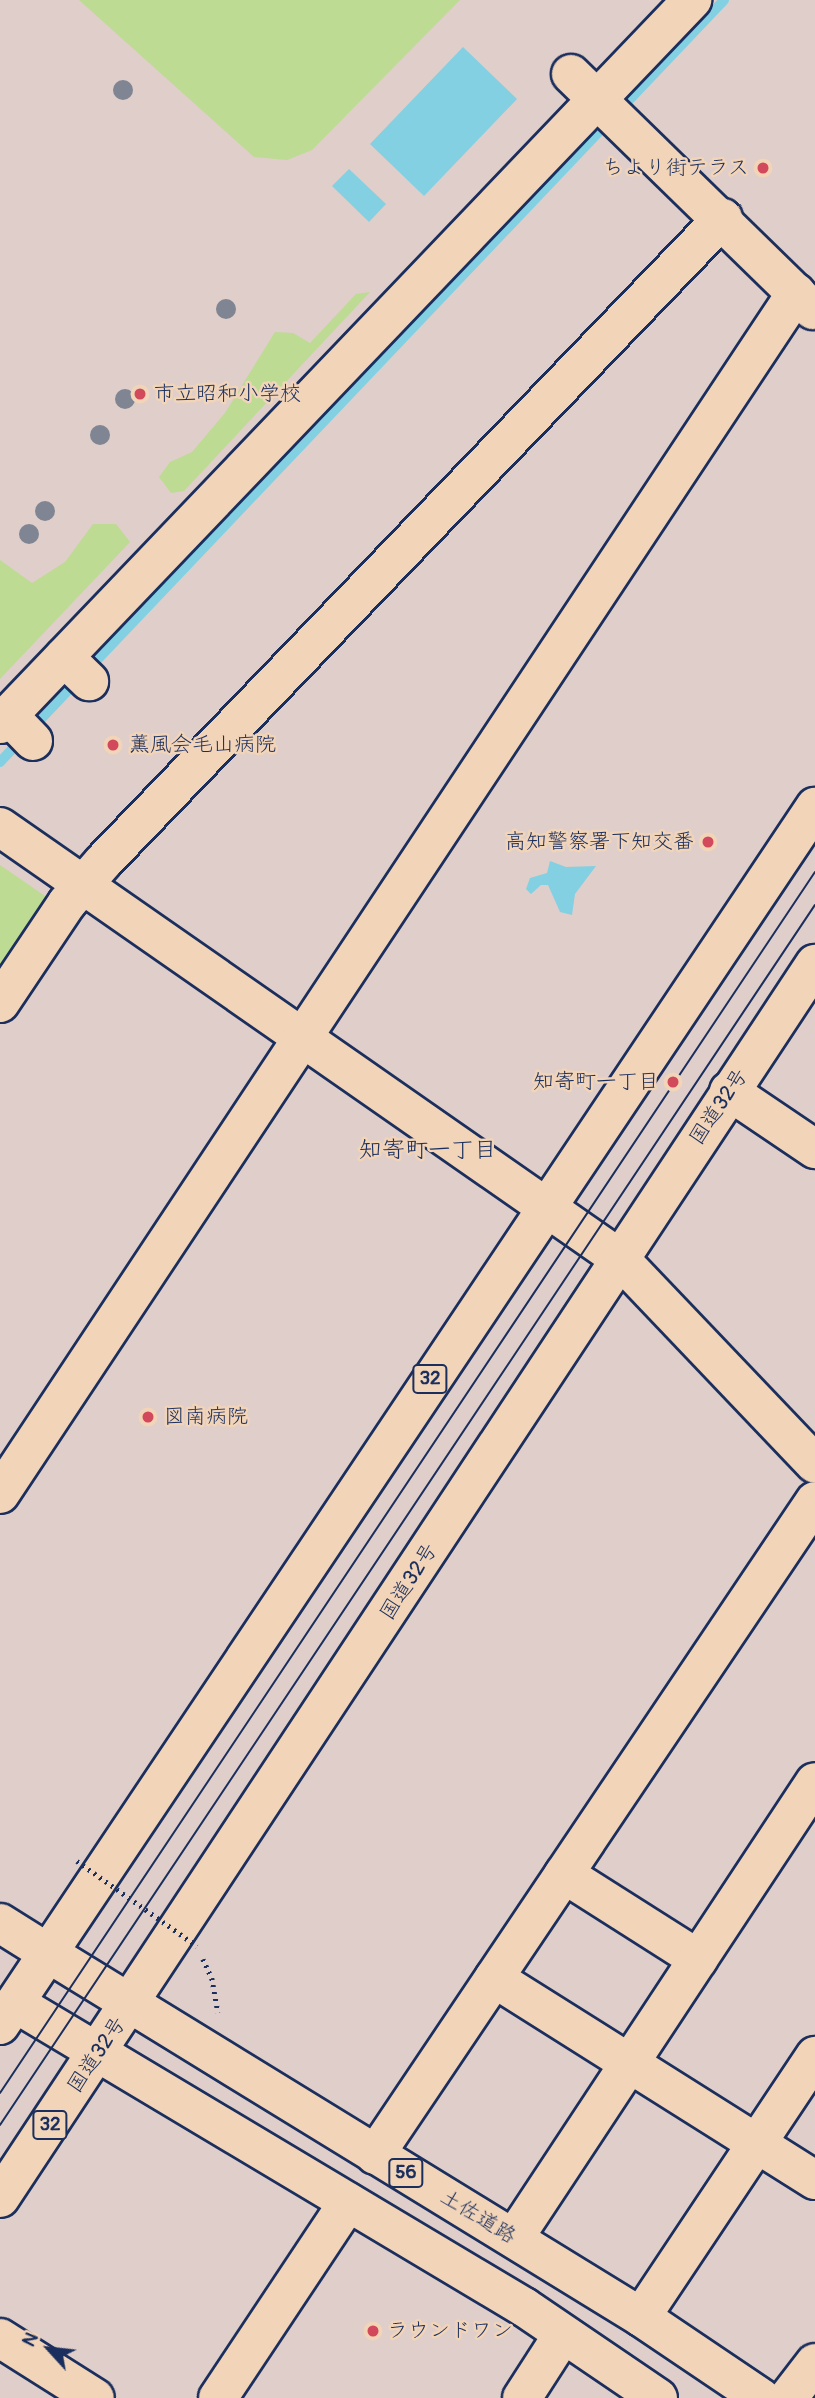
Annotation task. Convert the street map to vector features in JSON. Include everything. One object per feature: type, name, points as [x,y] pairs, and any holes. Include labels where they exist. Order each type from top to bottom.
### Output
[{"type":"main road","points":[[14,727],[76,669],[584,85],[692,0]]},
{"type":"main road","points":[[0,1494],[300,1040],[805,302],[723,218],[584,85]]},
{"type":"main road","points":[[0,1003],[82,886],[723,218]]},
{"type":"main road","name":"32","points":[[5,2007],[48,1953],[815,807]]},
{"type":"main road","points":[[0,827],[300,1040],[547,1204],[619,1258],[815,1464]]},
{"type":"main road","name":"国道32号","points":[[0,2198],[99,2053],[619,1258],[815,964]]},
{"type":"main road","points":[[729,1091],[815,1149]]},
{"type":"main road","points":[[375,2155],[815,1501]]},
{"type":"main road","points":[[514,2238],[815,1782]]},
{"type":"main road","points":[[564,1874],[698,1959]]},
{"type":"main road","name":"土佐道路","points":[[0,1923],[641,2317],[761,2398]]},
{"type":"main road","points":[[494,1978],[815,2180]]},
{"type":"main road","points":[[5,2007],[99,2053]]},
{"type":"main road","name":"56","points":[[99,2053],[524,2307],[562,2336],[658,2398]]},
{"type":"main road","points":[[641,2317],[815,2056]]},
{"type":"main road","points":[[218,2398],[348,2202]]},
{"type":"main road","points":[[522,2398],[562,2336]]},
{"type":"main road","points":[[0,2338],[94,2398]]},
{"type":"main road","points":[[788,2398],[815,2363]]},
{"type":"path","points":[[77,1861],[197,1946],[212,1978],[218,2012]]},
{"type":"green space","points":[[79,0],[460,0],[312,150],[287,160],[254,157]]},
{"type":"green space","points":[[370,292],[184,491],[171,493],[159,477],[170,462],[192,452],[225,413],[275,332],[293,333],[310,343],[356,294]]},
{"type":"green space","points":[[93,524],[116,524],[130,542],[0,679],[0,560],[32,583],[65,562]]},
{"type":"green space","points":[[0,865],[48,898],[0,970]]},
{"type":"water","points":[[463,47],[517,99],[424,196],[370,144]]},
{"type":"water","points":[[349,169],[386,204],[369,222],[332,186]]},
{"type":"water","points":[[550,861],[566,867],[596,866],[575,894],[572,915],[560,912],[548,885],[541,885],[531,894],[526,889],[530,878],[547,873]]},
{"type":"waterway","points":[[0,762],[724,0]]},
{"type":"tram line","points":[[0,2093],[815,872]]},
{"type":"tram line","points":[[0,2125],[815,905]]},
{"type":"place","name":"ちより街テラス","points":[[763,168]]},
{"type":"place","name":"市立昭和小学校","points":[[140,394]]},
{"type":"place","name":"薫風会毛山病院","points":[[113,745]]},
{"type":"place","name":"高知警察署下知交番","points":[[708,842]]},
{"type":"place","name":"知寄町一丁目","points":[[673,1082]]},
{"type":"place","name":"図南病院","points":[[148,1417]]},
{"type":"place","name":"ラウンドワン","points":[[373,2331]]},
{"type":"district","name":"知寄町一丁目","points":[[428,1150]]}]
